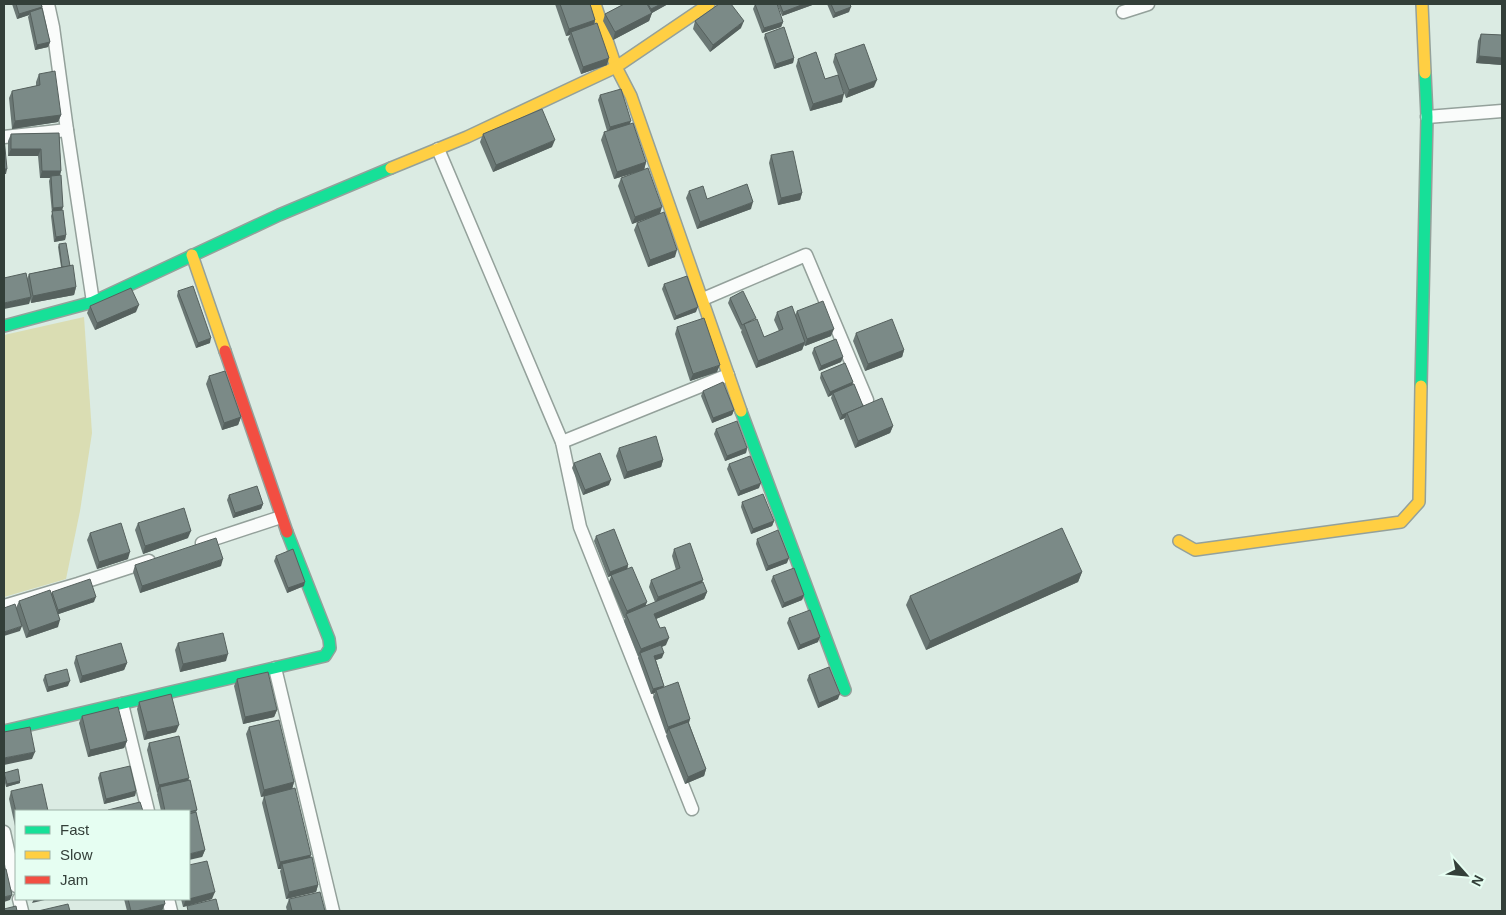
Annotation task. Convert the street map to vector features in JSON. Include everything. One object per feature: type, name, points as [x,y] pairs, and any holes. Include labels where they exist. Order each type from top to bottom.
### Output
[{"type":"street","points":[[48,4],[53,27],[93,302]]},
{"type":"street","points":[[595,4],[616,67],[631,96],[728,375],[845,690]]},
{"type":"street","points":[[4,326],[93,302],[279,215],[438,148],[616,67],[709,4]]},
{"type":"street","points":[[1123,12],[1148,4]]},
{"type":"street","points":[[1179,541],[1195,550],[1401,522],[1418,502],[1427,117],[1422,4]]},
{"type":"street","points":[[1427,117],[1502,112]]},
{"type":"street","points":[[4,137],[67,130]]},
{"type":"street","points":[[438,148],[562,442],[580,528],[692,809]]},
{"type":"street","points":[[4,731],[325,656],[332,646],[281,518],[192,255]]},
{"type":"street","points":[[703,299],[806,255],[867,400]]},
{"type":"street","points":[[562,442],[728,375]]},
{"type":"street","points":[[189,548],[281,518]]},
{"type":"street","points":[[4,606],[161,557]]},
{"type":"street","points":[[276,668],[333,911]]},
{"type":"street","points":[[122,704],[148,810]]},
{"type":"street","points":[[4,832],[15,882]]},
{"type":"green space","points":[[84,317],[92,433],[80,511],[66,579],[4,597],[4,335]]},
{"type":"building","points":[[16,4],[41,4],[42,7],[19,14]]},
{"type":"building","points":[[560,4],[590,4],[595,20],[569,29]]},
{"type":"building","points":[[624,4],[647,4],[652,13],[615,32],[605,14]]},
{"type":"building","points":[[648,4],[661,4],[651,9]]},
{"type":"building","points":[[719,4],[731,4],[744,21],[713,45],[695,21]]},
{"type":"building","points":[[755,4],[777,4],[783,22],[764,28]]},
{"type":"building","points":[[780,4],[804,4],[783,12]]},
{"type":"building","points":[[831,4],[850,4],[851,7],[835,13]]},
{"type":"building","points":[[42,8],[50,42],[37,45],[30,12]]},
{"type":"building","points":[[597,23],[609,58],[583,67],[571,32]]},
{"type":"building","points":[[784,27],[794,58],[776,64],[765,34]]},
{"type":"building","points":[[1481,34],[1502,35],[1502,58],[1479,56]]},
{"type":"building","points":[[864,44],[877,80],[849,90],[835,54]]},
{"type":"building","points":[[816,52],[825,79],[838,75],[844,94],[813,104],[798,59]]},
{"type":"building","points":[[55,71],[61,115],[15,121],[12,91],[40,85],[39,74]]},
{"type":"building","points":[[621,89],[631,121],[610,127],[600,95]]},
{"type":"building","points":[[542,109],[555,140],[496,165],[483,134]]},
{"type":"building","points":[[633,123],[646,162],[617,172],[604,132]]},
{"type":"building","points":[[59,133],[61,171],[42,171],[41,149],[11,149],[11,134]]},
{"type":"building","points":[[4,138],[7,169],[4,169]]},
{"type":"building","points":[[793,151],[802,193],[781,198],[771,155]]},
{"type":"building","points":[[648,168],[662,207],[635,217],[621,178]]},
{"type":"building","points":[[61,175],[63,207],[53,208],[51,176]]},
{"type":"building","points":[[747,184],[753,202],[700,222],[689,191],[703,186],[707,199]]},
{"type":"building","points":[[63,210],[66,235],[56,237],[52,211]]},
{"type":"building","points":[[664,212],[677,250],[650,260],[637,223]]},
{"type":"building","points":[[66,243],[70,266],[62,267],[59,244]]},
{"type":"building","points":[[73,265],[76,287],[33,296],[29,274]]},
{"type":"building","points":[[26,273],[31,297],[4,303],[4,278]]},
{"type":"building","points":[[687,276],[698,307],[676,316],[664,284]]},
{"type":"building","points":[[193,286],[211,338],[198,343],[178,291]]},
{"type":"building","points":[[131,288],[139,305],[97,323],[90,306]]},
{"type":"building","points":[[743,291],[756,318],[742,325],[730,298]]},
{"type":"building","points":[[823,301],[834,329],[807,339],[797,311]]},
{"type":"building","points":[[792,306],[805,342],[758,361],[744,324],[757,319],[764,337],[783,329],[777,312]]},
{"type":"building","points":[[704,318],[720,365],[693,374],[677,327]]},
{"type":"building","points":[[892,319],[904,350],[868,364],[856,333]]},
{"type":"building","points":[[836,339],[843,357],[821,366],[814,348]]},
{"type":"building","points":[[845,363],[853,382],[830,392],[821,373]]},
{"type":"building","points":[[225,371],[241,417],[224,423],[209,376]]},
{"type":"building","points":[[723,382],[734,410],[713,418],[703,391]]},
{"type":"building","points":[[854,384],[863,406],[842,415],[833,393]]},
{"type":"building","points":[[882,398],[893,426],[858,441],[847,413]]},
{"type":"building","points":[[737,421],[747,448],[727,456],[716,429]]},
{"type":"building","points":[[656,436],[663,460],[627,472],[619,448]]},
{"type":"building","points":[[600,453],[611,480],[585,490],[574,463]]},
{"type":"building","points":[[750,456],[761,483],[740,491],[729,464]]},
{"type":"building","points":[[257,486],[263,504],[235,513],[229,495]]},
{"type":"building","points":[[763,494],[774,521],[753,529],[742,502]]},
{"type":"building","points":[[184,508],[191,531],[145,546],[138,523]]},
{"type":"building","points":[[121,523],[130,552],[99,562],[90,533]]},
{"type":"building","points":[[1062,528],[1082,572],[930,641],[910,596]]},
{"type":"building","points":[[614,529],[628,565],[610,572],[596,536]]},
{"type":"building","points":[[778,530],[789,558],[768,566],[757,539]]},
{"type":"building","points":[[216,538],[223,559],[142,586],[135,565]]},
{"type":"building","points":[[690,543],[703,580],[658,597],[651,580],[680,568],[674,549]]},
{"type":"building","points":[[293,549],[305,582],[288,588],[276,556]]},
{"type":"building","points":[[632,567],[647,602],[627,611],[611,575]]},
{"type":"building","points":[[794,568],[804,595],[784,603],[773,576]]},
{"type":"building","points":[[90,579],[96,597],[58,610],[52,592]]},
{"type":"building","points":[[703,582],[707,592],[654,614],[660,628],[665,627],[669,638],[641,649],[626,614]]},
{"type":"building","points":[[50,590],[60,620],[29,631],[19,601]]},
{"type":"building","points":[[15,604],[22,626],[4,632],[4,608]]},
{"type":"building","points":[[810,610],[820,637],[800,645],[789,618]]},
{"type":"building","points":[[223,633],[228,654],[183,664],[178,643]]},
{"type":"building","points":[[121,643],[127,663],[82,676],[76,656]]},
{"type":"building","points":[[661,645],[664,653],[654,656],[664,686],[653,689],[640,653]]},
{"type":"building","points":[[829,667],[840,694],[819,703],[809,675]]},
{"type":"building","points":[[67,669],[70,681],[48,687],[45,675]]},
{"type":"building","points":[[268,672],[277,710],[245,717],[237,679]]},
{"type":"building","points":[[678,682],[690,719],[668,727],[656,690]]},
{"type":"building","points":[[171,694],[179,725],[147,732],[139,702]]},
{"type":"building","points":[[118,707],[127,741],[90,750],[82,716]]},
{"type":"building","points":[[279,720],[294,782],[264,790],[249,727]]},
{"type":"building","points":[[688,722],[706,769],[688,777],[669,729]]},
{"type":"building","points":[[30,727],[35,752],[4,758],[4,732]]},
{"type":"building","points":[[179,736],[189,778],[159,785],[149,743]]},
{"type":"building","points":[[130,766],[136,791],[106,799],[100,773]]},
{"type":"building","points":[[18,769],[20,781],[7,784],[4,773]]},
{"type":"building","points":[[190,780],[197,810],[190,812],[190,810],[165,810],[160,787]]},
{"type":"building","points":[[42,784],[48,810],[16,810],[11,791]]},
{"type":"building","points":[[295,788],[311,855],[280,862],[264,796]]},
{"type":"building","points":[[140,802],[143,810],[108,810]]},
{"type":"building","points":[[196,812],[205,850],[190,854],[190,814]]},
{"type":"building","points":[[312,857],[318,885],[289,892],[282,864]]},
{"type":"building","points":[[207,861],[215,892],[190,899],[190,865]]},
{"type":"building","points":[[4,869],[6,869],[12,895],[4,897]]},
{"type":"building","points":[[320,892],[325,911],[292,911],[289,899]]},
{"type":"building","points":[[216,899],[219,911],[188,911],[187,906]]},
{"type":"building","points":[[128,900],[164,900],[165,904],[131,911]]},
{"type":"building","points":[[68,904],[70,911],[38,911]]},
{"type":"building","points":[[16,906],[17,911],[4,911],[4,909]]},
{"type":"traffic: fast","points":[[1421,386],[1427,117],[1425,73]]},
{"type":"traffic: fast","points":[[4,326],[93,302],[279,215],[391,168]]},
{"type":"traffic: fast","points":[[741,411],[845,690]]},
{"type":"traffic: fast","points":[[4,731],[325,656],[330,648],[329,639],[287,532]]},
{"type":"traffic: slow","points":[[595,4],[616,67],[631,96],[741,411]]},
{"type":"traffic: slow","points":[[391,168],[467,137],[616,67],[709,4]]},
{"type":"traffic: slow","points":[[1422,4],[1425,73]]},
{"type":"traffic: slow","points":[[192,255],[225,351]]},
{"type":"traffic: slow","points":[[1179,541],[1195,550],[1401,522],[1419,502],[1421,386]]},
{"type":"traffic: jam","points":[[225,351],[287,532]]}]
